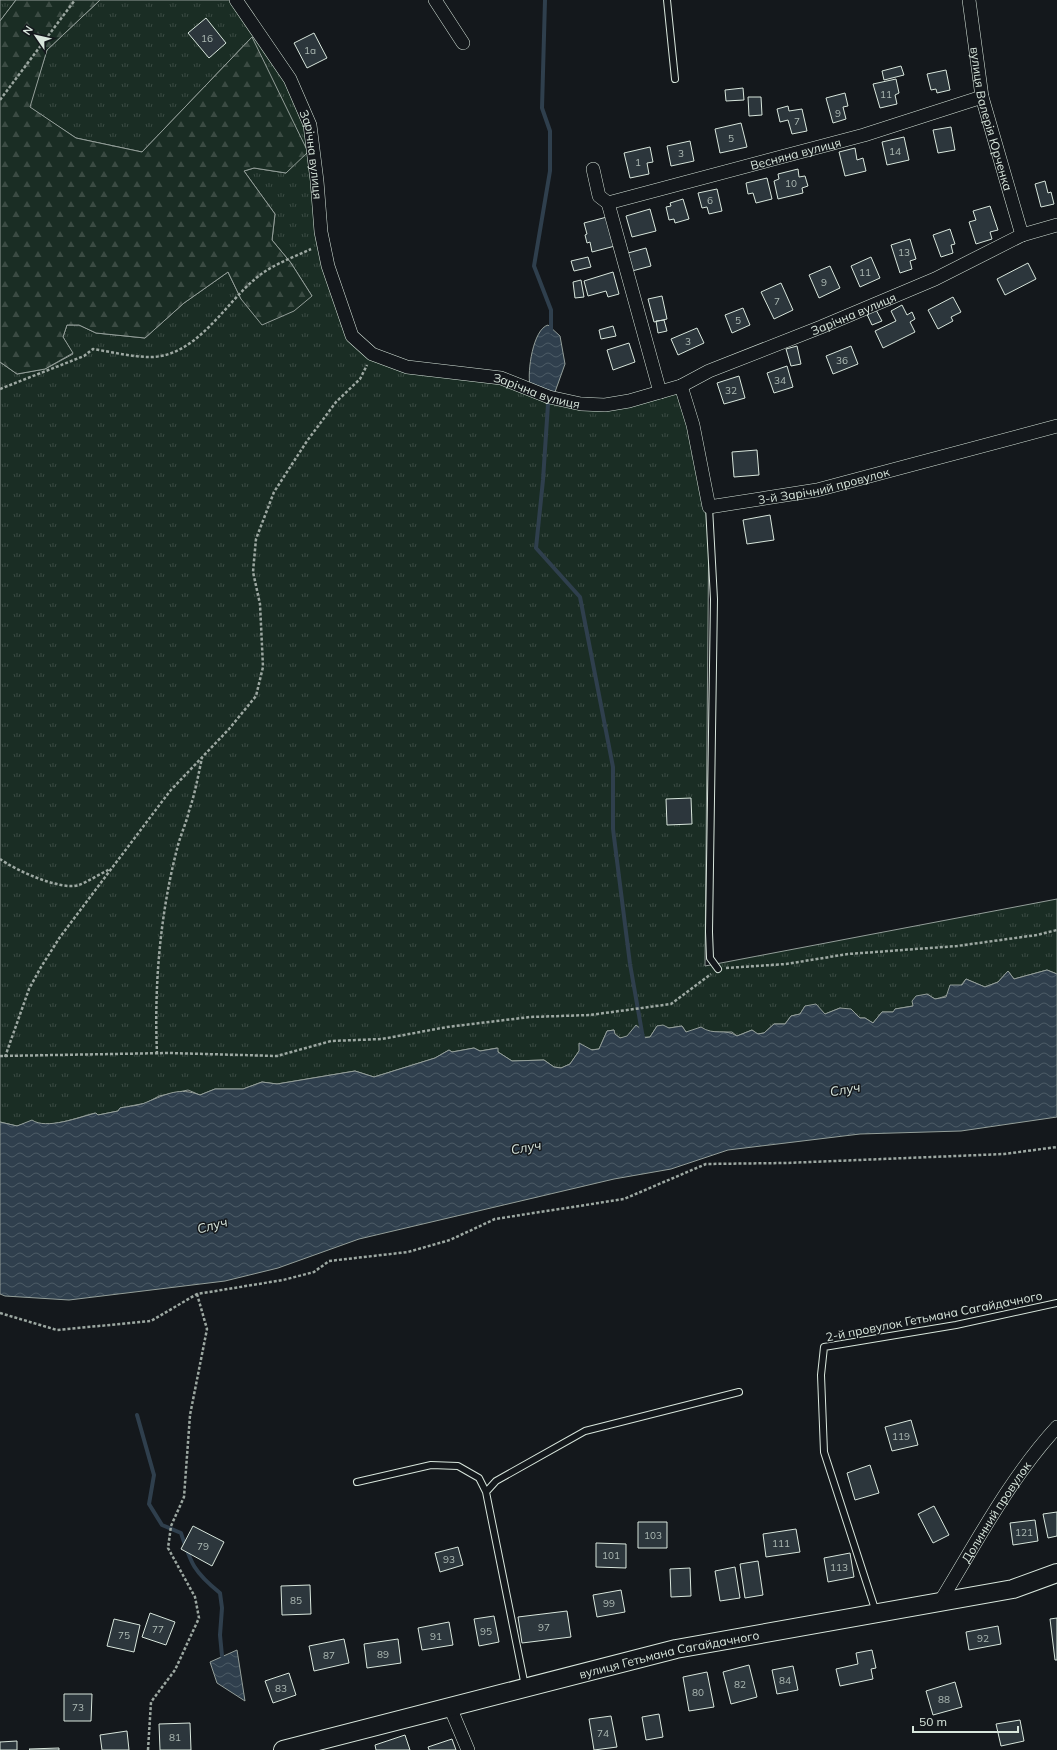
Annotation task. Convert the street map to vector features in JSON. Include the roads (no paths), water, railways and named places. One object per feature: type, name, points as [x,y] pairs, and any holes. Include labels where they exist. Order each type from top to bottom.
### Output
[{"type":"main road","name":"вулиця Гетьмана Сагайдачного","points":[[283,1750],[676,1649],[1013,1589],[1057,1573]]},
{"type":"street","name":"Зарічна вулиця","points":[[236,0],[290,79],[310,125],[323,244],[342,311],[352,336],[372,354],[407,367],[501,378],[549,397],[581,404],[605,405],[628,402],[681,386],[709,371],[821,327],[935,279],[1022,235],[1057,225]]},
{"type":"street","points":[[436,0],[463,43]]},
{"type":"street","name":"вулиця Валерія Юрченка","points":[[969,0],[982,97],[1022,235]]},
{"type":"street","name":"Весняна вулиця","points":[[608,203],[864,135],[982,97]]},
{"type":"street","points":[[593,169],[599,196],[608,203],[660,392]]},
{"type":"street","points":[[681,386],[693,425],[709,507]]},
{"type":"street","name":"3-й Зарічний провулок","points":[[709,507],[817,490],[1057,426]]},
{"type":"street","name":"Долинний провулок","points":[[940,1602],[988,1523],[1033,1455],[1057,1427]]},
{"type":"street","points":[[450,1707],[468,1750]]},
{"type":"lane","points":[[667,0],[675,79]]},
{"type":"lane","points":[[709,507],[714,598],[709,932],[710,958],[718,969]]},
{"type":"lane","name":"2-й провулок Гетьмана Сагайдачного","points":[[876,1613],[824,1452],[821,1375],[824,1347],[956,1325],[1057,1303]]},
{"type":"lane","points":[[486,1492],[496,1481],[585,1431],[739,1392]]},
{"type":"lane","points":[[357,1482],[431,1466],[458,1466],[479,1478],[486,1492],[526,1688]]},
{"type":"water","points":[[548,325],[560,336],[565,364],[555,392],[552,394],[530,385],[529,379],[530,361],[535,342],[538,334]]},
{"type":"water","name":"Случ","points":[[1047,970],[1057,974],[1057,1117],[961,1131],[860,1134],[728,1150],[671,1169],[614,1179],[359,1239],[278,1268],[225,1281],[69,1300],[5,1296],[0,1294],[0,1122],[17,1126],[32,1120],[38,1123],[46,1124],[63,1122],[96,1113],[98,1115],[118,1111],[120,1108],[141,1104],[173,1092],[186,1092],[200,1095],[215,1089],[243,1089],[262,1082],[277,1084],[355,1071],[374,1077],[435,1058],[449,1050],[452,1052],[474,1048],[480,1051],[498,1048],[498,1052],[512,1061],[544,1060],[554,1067],[561,1068],[570,1064],[579,1051],[579,1043],[592,1050],[599,1049],[607,1031],[614,1030],[615,1034],[620,1038],[627,1036],[636,1025],[641,1029],[643,1038],[650,1037],[657,1026],[663,1025],[669,1028],[682,1026],[686,1032],[701,1027],[710,1031],[728,1032],[737,1036],[752,1030],[758,1034],[764,1033],[774,1024],[785,1024],[791,1016],[800,1014],[805,1006],[816,1004],[825,1014],[840,1008],[851,1009],[860,1018],[865,1018],[873,1023],[882,1012],[893,1012],[895,1009],[913,1006],[912,1001],[916,996],[927,994],[935,999],[946,997],[950,985],[962,985],[966,979],[985,987],[998,982],[1008,971],[1014,979]]},
{"type":"water","points":[[237,1650],[245,1701],[217,1683],[210,1662]]},
{"type":"waterway","points":[[545,0],[542,108],[550,131],[550,171],[534,266],[551,310],[551,332]]},
{"type":"waterway","points":[[548,404],[543,480],[536,548],[580,597],[613,767],[613,829],[630,964],[643,1038]]},
{"type":"waterway","points":[[137,1415],[154,1475],[149,1504],[162,1525],[181,1533],[194,1567],[204,1579],[220,1593],[222,1608],[220,1635],[222,1656]]}]
